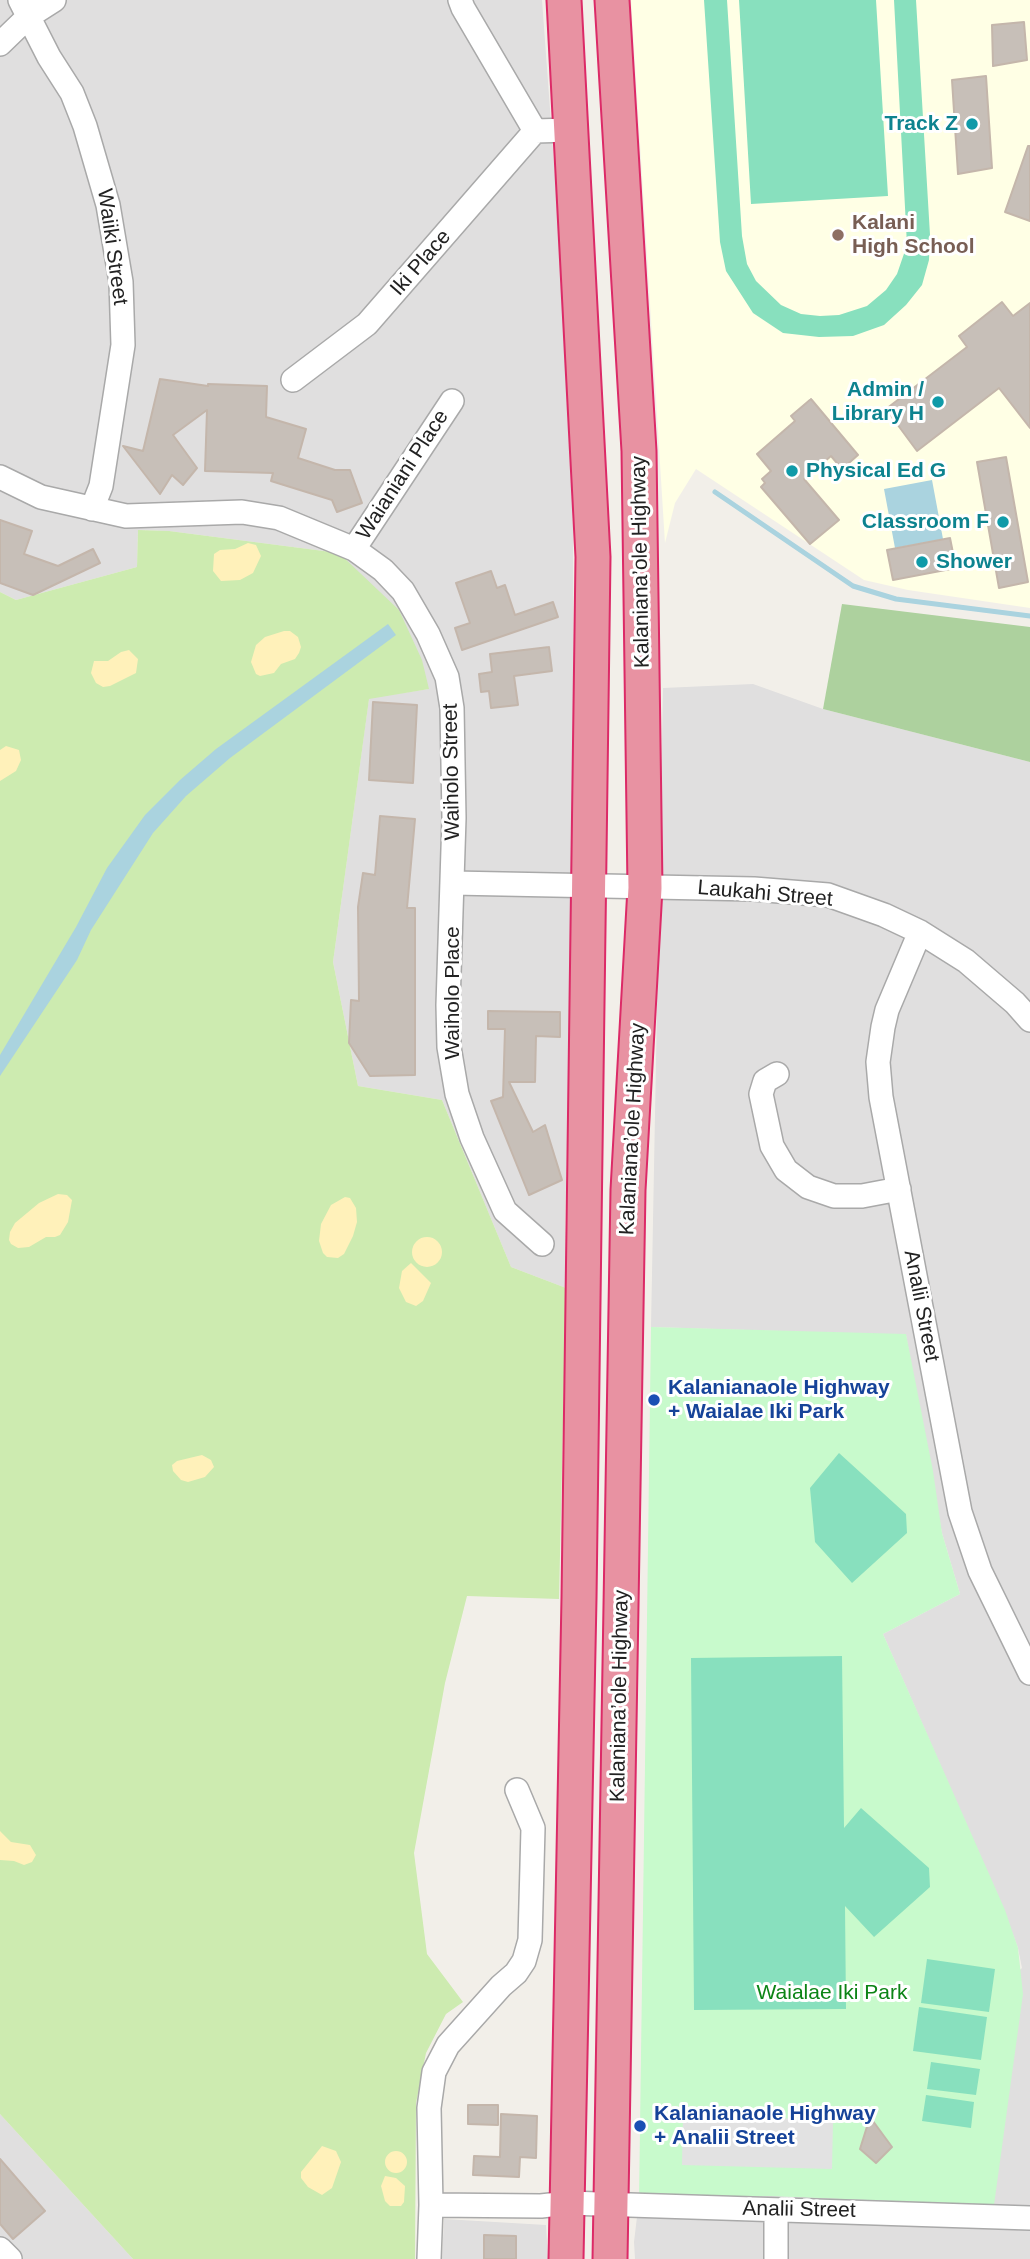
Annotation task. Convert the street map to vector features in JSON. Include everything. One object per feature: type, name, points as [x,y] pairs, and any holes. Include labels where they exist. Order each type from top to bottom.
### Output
[{"type":"highway","name":"Kalaniana’ole Highway","points":[[564,0],[593,557],[566,2259]]},
{"type":"highway","name":"Kalaniana’ole Highway","points":[[610,2259],[628,1190],[645,888],[639,451],[611,0]]},
{"type":"street","points":[[0,44],[25,8],[54,0]]},
{"type":"street","points":[[460,0],[535,131],[570,130]]},
{"type":"street","name":"Waiiki Street","points":[[25,8],[49,57],[72,93],[86,126],[108,205],[121,282],[122,345],[101,486],[92,509]]},
{"type":"street","name":"Iki Place","points":[[293,380],[367,324],[535,131]]},
{"type":"street","name":"Waianiani Place","points":[[354,550],[452,401]]},
{"type":"street","name":"Waiholo Street","points":[[0,477],[41,497],[125,516],[242,512],[279,518],[354,550],[383,570],[403,591],[428,634],[447,677],[454,743],[453,883]]},
{"type":"street","points":[[453,883],[589,884]]},
{"type":"street","name":"Waiholo Place","points":[[453,883],[448,1005],[449,1047],[457,1094],[472,1138],[505,1211],[542,1244]]},
{"type":"street","name":"Laukahi Street","points":[[589,884],[645,888],[754,889],[828,895],[884,915],[920,932],[966,961],[1015,1003],[1030,1020]]},
{"type":"street","name":"Analii Street","points":[[920,932],[887,1010],[880,1044],[881,1097],[960,1512],[980,1570],[1030,1673]]},
{"type":"street","points":[[777,1074],[765,1081],[761,1094],[772,1146],[786,1170],[808,1187],[834,1196],[862,1196],[899,1189]]},
{"type":"street","points":[[429,2259],[429,2108],[434,2072],[448,2045],[516,1973],[524,1961],[530,1940],[533,1828],[517,1790]]},
{"type":"street","name":"Analii Street","points":[[431,2205],[541,2206],[568,2203],[1030,2218]]},
{"type":"street","points":[[776,2210],[776,2259]]},
{"type":"street","points":[[0,2249],[10,2259]]},
{"type":"shaded area","points":[[0,0],[542,0],[557,205],[573,527],[574,853],[565,1224],[566,1288],[511,1267],[442,1100],[358,1086],[333,962],[369,698],[429,689],[339,553],[169,531],[138,530],[137,567],[16,600],[0,592]]},
{"type":"shaded area","name":"Kalani High School","points":[[631,0],[1030,0],[1030,608],[908,590],[864,580],[696,469],[675,503],[665,543]]},
{"type":"shaded area","points":[[753,684],[823,709],[1030,762],[1030,2259],[635,2259],[634,2242],[639,2200],[770,2196],[1022,1968],[1018,1948],[1004,1910],[883,1634],[960,1594],[942,1533],[906,1335],[651,1327],[663,688]]},
{"type":"shaded area","points":[[0,2114],[133,2259],[0,2259]]},
{"type":"shaded area","points":[[683,2115],[833,2120],[832,2169],[682,2165]]},
{"type":"shaded area","points":[[444,2219],[546,2225],[548,2259],[442,2259]]},
{"type":"green space","points":[[704,0],[727,0],[742,236],[747,264],[756,281],[781,305],[801,314],[820,316],[839,315],[867,306],[886,290],[897,274],[907,245],[894,0],[916,0],[930,235],[929,260],[922,285],[906,305],[884,325],[853,336],[819,337],[783,333],[753,313],[726,271],[720,242]]},
{"type":"green space","points":[[739,0],[876,0],[888,196],[751,204]]},
{"type":"green space","points":[[138,530],[169,531],[339,553],[399,610],[422,660],[429,689],[369,699],[333,962],[358,1086],[442,1100],[511,1267],[566,1288],[559,1599],[467,1596],[445,1683],[414,1853],[427,1954],[463,2002],[446,2014],[426,2053],[416,2103],[415,2259],[133,2259],[0,2114],[0,592],[16,600],[137,567]]},
{"type":"green space","points":[[842,604],[1030,627],[1030,762],[823,709]]},
{"type":"green space","name":"Waialae Iki Park","points":[[651,1327],[906,1334],[933,1471],[942,1533],[960,1594],[883,1634],[1005,1910],[1018,1948],[1023,1994],[994,2205],[770,2196],[639,2200]]},
{"type":"green space","points":[[839,1453],[906,1514],[907,1533],[852,1583],[815,1542],[810,1488]]},
{"type":"green space","points":[[842,1656],[844,1828],[861,1808],[929,1868],[930,1887],[874,1937],[845,1906],[846,2009],[694,2010],[691,1658]]},
{"type":"green space","points":[[927,1959],[995,1969],[989,2012],[921,2003]]},
{"type":"green space","points":[[919,2007],[987,2017],[981,2060],[913,2051]]},
{"type":"green space","points":[[931,2062],[980,2069],[976,2095],[927,2089]]},
{"type":"green space","points":[[926,2095],[974,2102],[971,2128],[922,2121]]},
{"type":"sand","points":[[248,543],[256,545],[261,556],[253,573],[240,580],[221,581],[213,571],[214,554]]},
{"type":"sand","points":[[290,631],[298,637],[301,647],[299,653],[295,659],[281,664],[274,673],[260,676],[256,674],[251,662],[256,645],[265,637]]},
{"type":"sand","points":[[129,650],[138,659],[136,673],[110,686],[103,687],[96,683],[91,673],[94,661],[108,661]]},
{"type":"sand","points":[[6,746],[19,750],[21,760],[16,771],[0,781],[0,750]]},
{"type":"sand","points":[[58,1194],[67,1195],[72,1200],[68,1222],[60,1235],[46,1237],[29,1247],[18,1248],[11,1244],[10,1232],[15,1223],[39,1203]]},
{"type":"sand","points":[[345,1197],[350,1198],[356,1208],[357,1222],[353,1236],[344,1254],[338,1258],[327,1257],[319,1241],[321,1224],[331,1205]]},
{"type":"sand","points":[[427,1237],[433,1238],[441,1246],[441,1258],[433,1266],[427,1267],[421,1266],[413,1258],[412,1252],[413,1246],[421,1238]]},
{"type":"sand","points":[[411,1263],[431,1283],[423,1301],[416,1306],[406,1302],[399,1288],[402,1271]]},
{"type":"sand","points":[[202,1455],[211,1460],[214,1467],[205,1477],[188,1482],[181,1480],[173,1471],[172,1465],[177,1461]]},
{"type":"sand","points":[[0,1831],[11,1842],[30,1845],[36,1855],[32,1862],[24,1865],[0,1860]]},
{"type":"sand","points":[[322,2146],[336,2151],[341,2162],[332,2188],[322,2195],[308,2187],[301,2178],[301,2172]]},
{"type":"sand","points":[[396,2151],[404,2154],[407,2162],[404,2170],[396,2173],[388,2170],[385,2162],[388,2154]]},
{"type":"sand","points":[[385,2176],[396,2178],[405,2186],[404,2202],[401,2206],[390,2206],[385,2201],[381,2186]]},
{"type":"water","points":[[932,480],[943,539],[895,548],[884,489]]},
{"type":"water","points":[[388,624],[396,635],[230,758],[186,796],[153,833],[91,930],[77,960],[0,1076],[0,1055],[76,927],[107,868],[145,815],[216,749]]},
{"type":"building","points":[[1024,22],[1027,60],[993,66],[992,25]]},
{"type":"building","name":"Track Z","points":[[986,76],[992,168],[958,174],[952,80]]},
{"type":"building","points":[[1030,146],[1030,221],[1005,212]]},
{"type":"building","points":[[1002,302],[1013,316],[1030,303],[1030,428],[999,388],[917,451],[886,409],[967,347],[959,336]]},
{"type":"building","points":[[160,379],[208,386],[267,386],[266,417],[306,429],[298,458],[335,470],[350,470],[362,503],[337,512],[332,500],[271,481],[273,473],[205,471],[207,410],[173,435],[197,468],[183,485],[172,475],[160,494],[123,446],[143,451]]},
{"type":"building","name":"Physical Ed G","points":[[811,399],[858,455],[842,469],[831,456],[804,479],[839,520],[810,544],[761,487],[765,483],[762,479],[771,471],[757,454],[795,421],[791,416]]},
{"type":"building","name":"Classroom F","points":[[1006,457],[1028,582],[999,588],[977,462]]},
{"type":"building","points":[[0,520],[32,531],[24,554],[58,566],[93,549],[100,563],[33,595],[0,583]]},
{"type":"building","name":"Shower","points":[[950,538],[956,568],[893,580],[887,550]]},
{"type":"building","points":[[491,571],[497,588],[505,585],[515,615],[553,602],[558,617],[462,650],[455,628],[470,623],[456,583]]},
{"type":"building","points":[[549,647],[552,671],[514,676],[518,705],[491,708],[489,691],[481,692],[479,674],[492,672],[490,654]]},
{"type":"building","points":[[373,702],[417,705],[413,783],[369,780]]},
{"type":"building","points":[[380,816],[415,819],[407,908],[415,908],[415,1075],[370,1076],[349,1043],[351,1000],[359,1001],[358,907],[363,873],[375,875]]},
{"type":"building","points":[[488,1011],[560,1012],[560,1037],[536,1036],[535,1082],[509,1082],[533,1132],[545,1125],[562,1180],[529,1195],[491,1101],[503,1097],[505,1029],[488,1029]]},
{"type":"building","points":[[468,2105],[498,2105],[498,2125],[468,2124]]},
{"type":"building","points":[[501,2114],[537,2116],[536,2158],[520,2157],[519,2177],[473,2175],[474,2156],[500,2157]]},
{"type":"building","points":[[870,2117],[892,2147],[876,2163],[860,2149]]},
{"type":"building","points":[[0,2159],[45,2211],[13,2239],[0,2224]]},
{"type":"building","points":[[484,2235],[516,2236],[516,2259],[484,2259]]},
{"type":"waterway","points":[[715,492],[853,586],[896,599],[1030,616]]},
{"type":"place","name":"Track Z","points":[[972,124]]},
{"type":"place","name":"Kalani High School","points":[[838,235]]},
{"type":"place","name":"Admin / Library H","points":[[938,402]]},
{"type":"place","name":"Physical Ed G","points":[[792,471]]},
{"type":"place","name":"Classroom F","points":[[1003,522]]},
{"type":"place","name":"Shower","points":[[922,562]]},
{"type":"place","name":"Kalanianaole Highway + Waialae Iki Park","points":[[654,1400]]},
{"type":"place","name":"Kalanianaole Highway + Analii Street","points":[[640,2126]]}]
